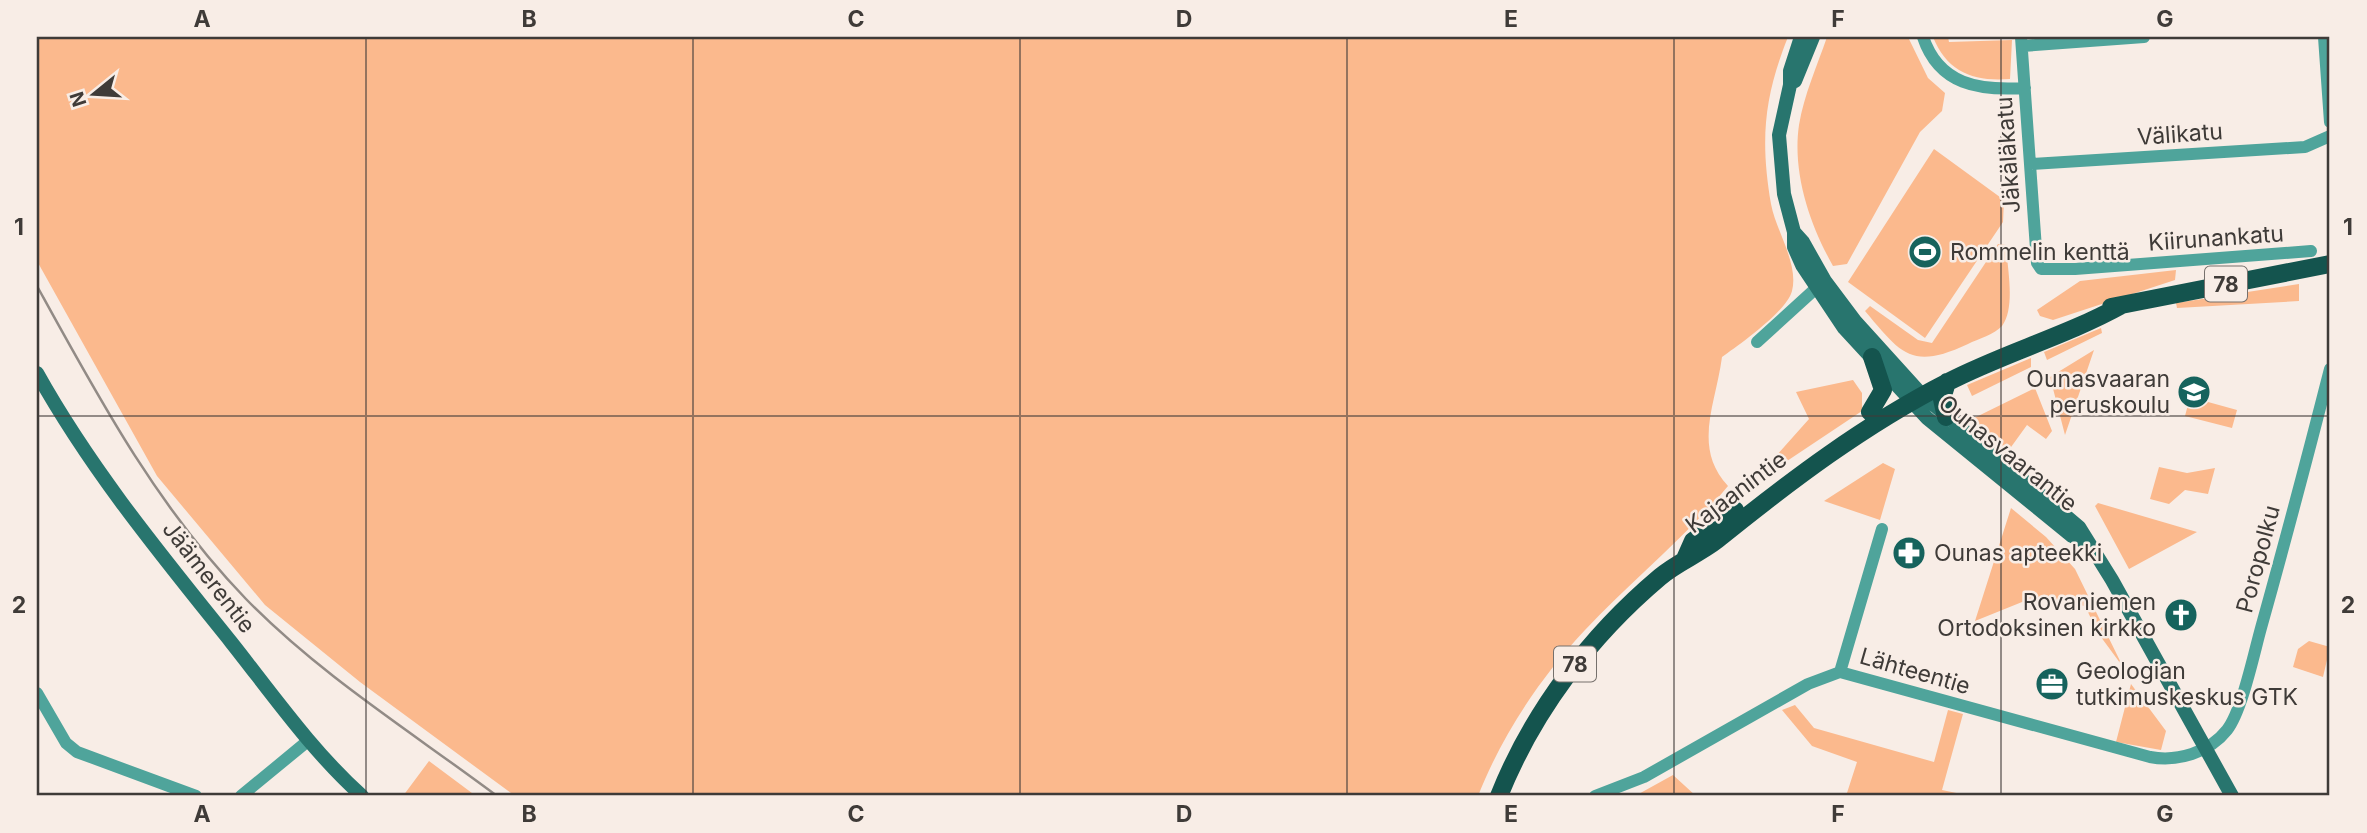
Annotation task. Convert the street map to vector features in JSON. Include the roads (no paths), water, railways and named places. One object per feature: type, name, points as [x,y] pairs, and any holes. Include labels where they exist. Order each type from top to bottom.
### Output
[{"type":"main road","name":"Kajaanintie","points":[[1685,559],[1713,543],[1820,460],[1913,394],[1996,347],[2077,315],[2330,264]]},
{"type":"main road","name":"Kajaanintie","points":[[1685,559],[1693,541],[1870,412],[1947,382],[2122,305]]},
{"type":"main road","points":[[1870,412],[1883,390],[1872,357]]},
{"type":"main road","points":[[1946,417],[1942,399],[1947,382]]},
{"type":"main road","name":"78","points":[[1499,796],[1530,730],[1577,661],[1626,608],[1685,559]]},
{"type":"street","points":[[1801,37],[1790,71],[1790,85],[1779,135],[1780,165],[1794,232],[1803,242],[1820,284],[1844,328],[1913,394]]},
{"type":"street","points":[[1790,85],[1798,77],[1813,37]]},
{"type":"street","points":[[1923,37],[1935,62],[1957,81],[1987,89],[2025,88]]},
{"type":"street","points":[[2021,41],[2144,37]]},
{"type":"street","points":[[2324,37],[2330,122]]},
{"type":"street","name":"Jäkäläkatu","points":[[2021,41],[2037,262],[2041,269]]},
{"type":"street","name":"Välikatu","points":[[2031,164],[2305,147],[2330,136]]},
{"type":"street","name":"Kiirunankatu","points":[[2041,269],[2075,269],[2311,251]]},
{"type":"street","points":[[1757,342],[1820,284]]},
{"type":"street","points":[[1820,284],[1913,394]]},
{"type":"street","name":"Poropolku","points":[[2204,747],[2226,732],[2231,724],[2252,663],[2330,369]]},
{"type":"street","name":"Jäämerentie","points":[[37,373],[96,467],[153,545],[309,740],[362,796]]},
{"type":"street","name":"Ounasvaarantie","points":[[1913,394],[1946,417],[2070,518],[2112,580],[2232,796]]},
{"type":"street","name":"Ounasvaarantie","points":[[1913,394],[2023,497],[2088,544]]},
{"type":"street","points":[[1840,672],[1882,529]]},
{"type":"street","name":"Lähteentie","points":[[1595,796],[1657,771],[1808,684],[1840,672],[2150,757],[2181,758],[2204,747]]},
{"type":"street","points":[[37,693],[66,743],[77,752],[196,796]]},
{"type":"street","points":[[241,796],[309,740]]},
{"type":"railway","points":[[37,286],[131,450],[184,527],[214,564],[246,599],[305,653],[497,796]]},
{"type":"place","name":"Rommelin kenttä","points":[[1925,252]]},
{"type":"place","name":"Ounasvaaran peruskoulu","points":[[2194,392]]},
{"type":"place","name":"Ounas apteekki","points":[[1909,553]]},
{"type":"place","name":"Rovaniemen Ortodoksinen kirkko","points":[[2181,615]]},
{"type":"place","name":"Geologian tutkimuskeskus GTK","points":[[2052,684]]}]
